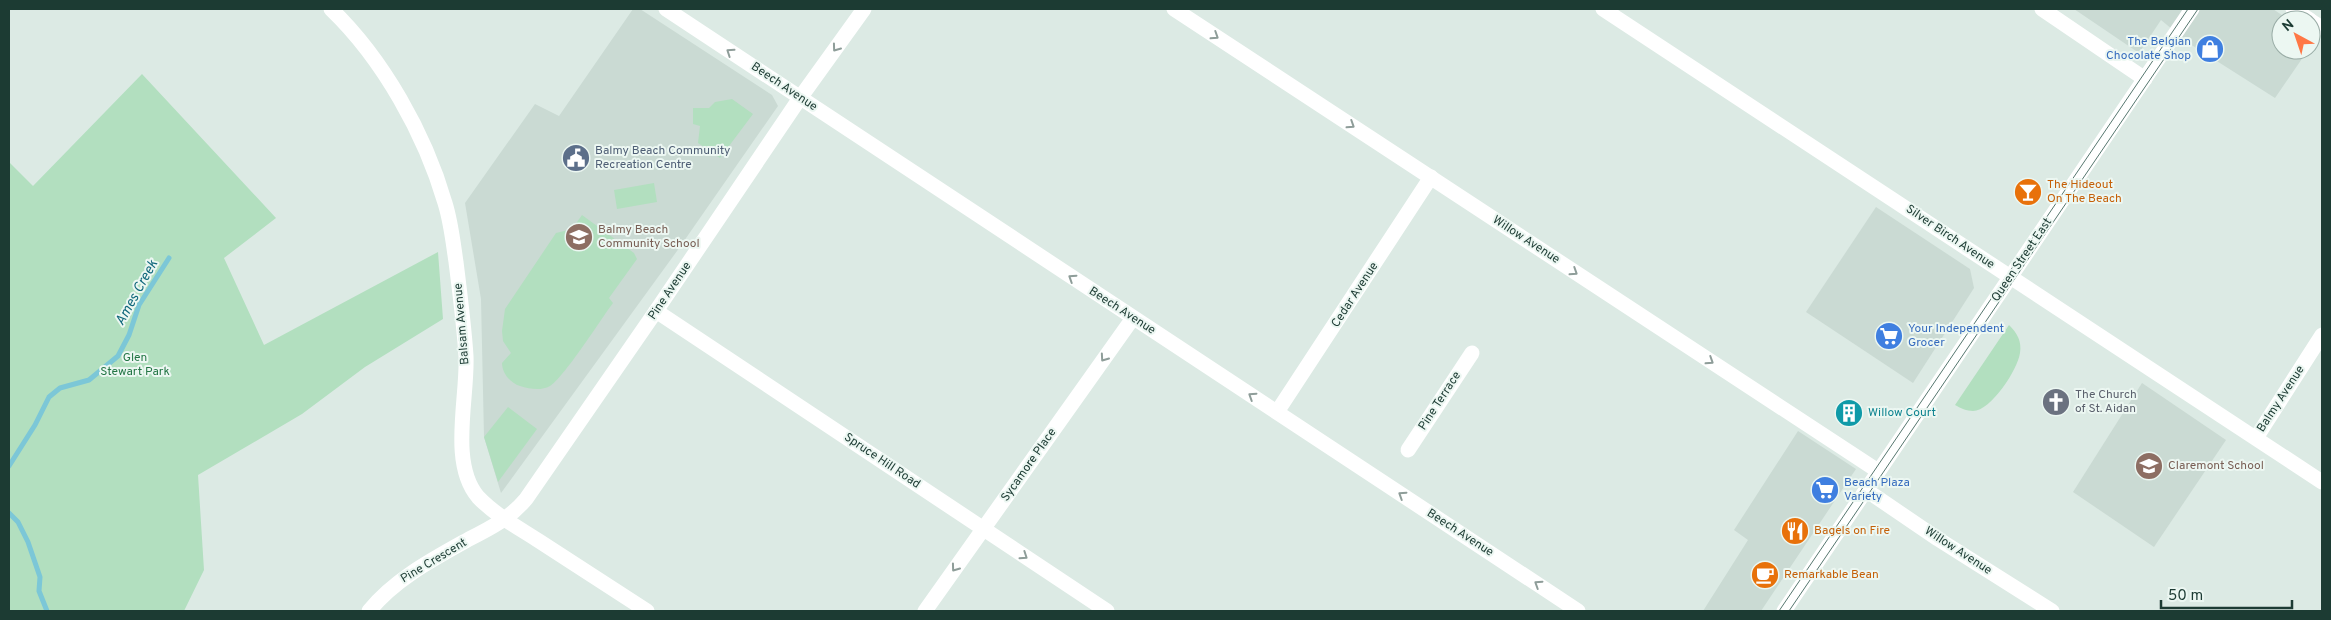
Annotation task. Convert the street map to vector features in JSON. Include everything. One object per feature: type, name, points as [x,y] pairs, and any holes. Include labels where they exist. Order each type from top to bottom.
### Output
[{"type":"street","name":"Balsam Avenue","points":[[331,9],[367,50],[392,85],[412,121],[445,202],[462,307],[466,359],[462,426],[465,464],[478,496],[505,520],[647,611]]},
{"type":"street","name":"Beech Avenue","points":[[666,9],[1578,611]]},
{"type":"street","name":"Pine Avenue","points":[[505,520],[526,499],[800,98],[864,9]]},
{"type":"street","name":"Willow Avenue","points":[[1174,9],[1878,471]]},
{"type":"street","name":"Silver Birch Avenue","points":[[1603,9],[2322,482]]},
{"type":"street","points":[[2042,9],[2145,79]]},
{"type":"street","name":"Queen Street East","points":[[1784,611],[2192,9]]},
{"type":"street","name":"Cedar Avenue","points":[[1276,412],[1363,283],[1431,177]]},
{"type":"street","name":"Spruce Hill Road","points":[[656,311],[1107,611]]},
{"type":"street","name":"Sycamore Place","points":[[925,611],[1132,318]]},
{"type":"street","name":"Balmy Avenue","points":[[2256,438],[2322,335]]},
{"type":"street","name":"Pine Terrace","points":[[1408,450],[1472,353]]},
{"type":"street","name":"Willow Avenue","points":[[1866,490],[1938,539],[2052,611]]},
{"type":"street","name":"Pine Crescent","points":[[369,611],[383,594],[400,580],[505,520]]},
{"type":"shaded area","name":"Balmy Beach Community School","points":[[633,9],[640,9],[772,95],[778,106],[677,251],[501,493],[484,437],[481,299],[465,203],[535,104],[559,116]]},
{"type":"shaded area","points":[[2074,9],[2273,9],[2274,10],[2271,10],[2271,60],[2301,60],[2275,98],[2190,44],[2161,20],[2139,53]]},
{"type":"shaded area","points":[[1876,207],[1970,269],[1974,288],[1913,383],[1806,312]]},
{"type":"shaded area","name":"Claremont School","points":[[2142,383],[2226,440],[2154,547],[2073,492]]},
{"type":"shaded area","points":[[1798,431],[1856,469],[1761,611],[1703,611],[1748,540],[1734,530]]},
{"type":"green space","name":"Glen Stewart Park","points":[[142,74],[276,218],[224,258],[264,345],[438,252],[443,319],[365,367],[302,414],[198,475],[204,570],[184,611],[9,611],[9,162],[33,186]]},
{"type":"green space","points":[[732,99],[753,114],[720,158],[698,143],[700,126],[693,124],[693,108],[709,108],[715,102]]},
{"type":"green space","points":[[654,183],[657,202],[617,209],[614,190]]},
{"type":"green space","points":[[582,215],[634,253],[637,259],[609,298],[613,303],[556,381],[543,389],[532,389],[516,385],[505,374],[502,367],[502,363],[511,353],[503,341],[502,331],[505,309],[556,233],[572,229]]},
{"type":"green space","points":[[2009,325],[2018,338],[2020,353],[2009,378],[1995,397],[1980,409],[1973,411],[1955,405]]},
{"type":"green space","points":[[508,407],[537,429],[498,482],[484,437]]},
{"type":"waterway","name":"Ames Creek","points":[[9,466],[35,425],[49,397],[60,388],[89,380],[118,356],[129,335],[139,305],[169,258]]},
{"type":"waterway","name":"Ames Creek","points":[[9,513],[18,522],[28,542],[40,577],[39,591],[47,611]]},
{"type":"tram line","points":[[1779,611],[2188,9]]},
{"type":"tram line","points":[[1789,611],[2198,9]]},
{"type":"place","name":"The Belgian Chocolate Shop","points":[[2210,49]]},
{"type":"place","name":"Balmy Beach Community Recreation Centre","points":[[576,158]]},
{"type":"place","name":"The Hideout On The Beach","points":[[2028,192]]},
{"type":"place","name":"Balmy Beach Community School","points":[[579,237]]},
{"type":"place","name":"Your Independent Grocer","points":[[1889,336]]},
{"type":"place","name":"The Church of St. Aidan","points":[[2056,402]]},
{"type":"place","name":"Willow Court","points":[[1849,413]]},
{"type":"place","name":"Claremont School","points":[[2149,466]]},
{"type":"place","name":"Beach Plaza Variety","points":[[1825,490]]},
{"type":"place","name":"Bagels on Fire","points":[[1795,531]]},
{"type":"place","name":"Remarkable Bean","points":[[1765,575]]}]
